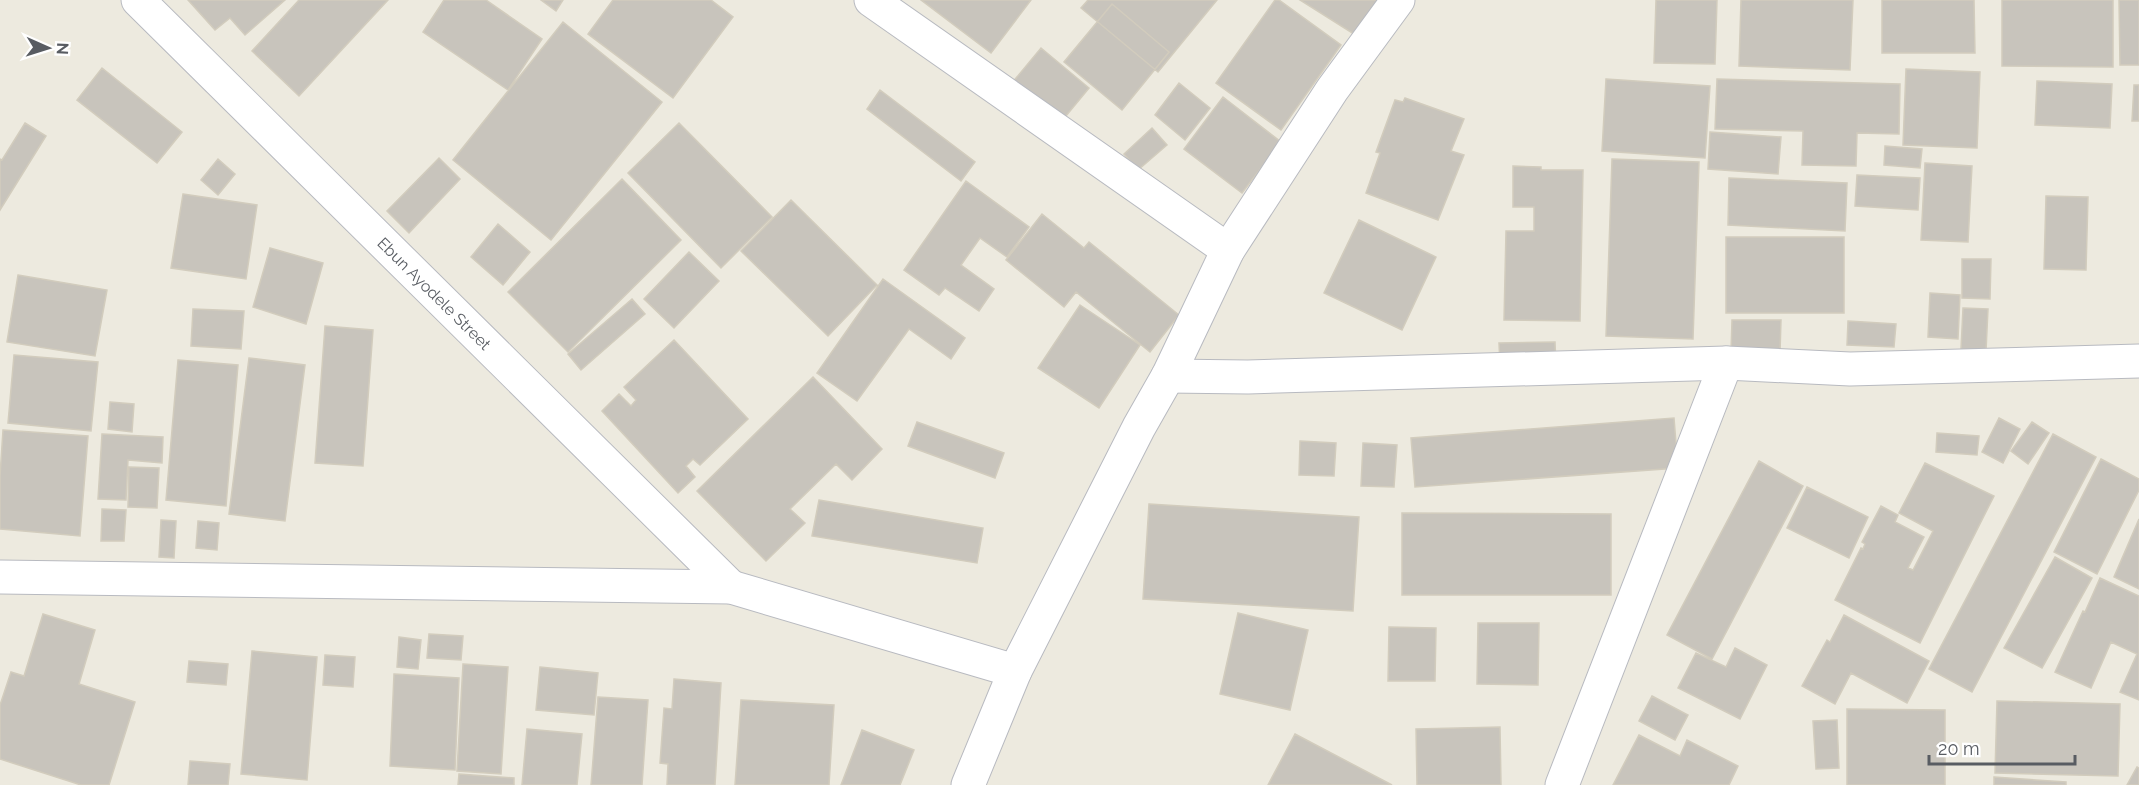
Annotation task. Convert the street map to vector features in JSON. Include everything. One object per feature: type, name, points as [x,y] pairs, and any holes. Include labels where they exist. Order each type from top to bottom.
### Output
[{"type":"street","name":"Ebun Ayodele Street","points":[[138,0],[731,587]]},
{"type":"street","points":[[871,0],[1228,250]]},
{"type":"street","points":[[968,785],[1015,671],[1139,427],[1168,376],[1228,250],[1332,90],[1398,0]]},
{"type":"street","points":[[1168,376],[1248,377],[1726,363],[1850,369],[2139,361]]},
{"type":"street","points":[[1562,785],[1726,363]]},
{"type":"street","points":[[0,578],[731,587],[1015,671]]},
{"type":"building","points":[[188,0],[285,0],[245,35],[230,18],[215,30]]},
{"type":"building","points":[[299,0],[388,0],[299,96],[252,51]]},
{"type":"building","points":[[444,0],[486,0],[542,39],[508,90],[423,32]]},
{"type":"building","points":[[541,0],[563,0],[556,11]]},
{"type":"building","points":[[613,0],[711,0],[733,17],[673,98],[588,34]]},
{"type":"building","points":[[921,0],[1031,0],[991,53]]},
{"type":"building","points":[[1088,0],[1217,0],[1158,72],[1081,8]]},
{"type":"building","points":[[1275,0],[1279,0],[1341,45],[1281,130],[1216,83]]},
{"type":"building","points":[[1300,0],[1381,0],[1357,36]]},
{"type":"building","points":[[1656,0],[1717,0],[1715,64],[1654,63]]},
{"type":"building","points":[[1741,0],[1853,0],[1850,70],[1739,66]]},
{"type":"building","points":[[1882,0],[1974,0],[1975,53],[1882,53]]},
{"type":"building","points":[[2002,0],[2113,0],[2113,67],[2002,66]]},
{"type":"building","points":[[2119,0],[2139,0],[2139,65],[2120,65]]},
{"type":"building","points":[[1112,4],[1169,52],[1122,110],[1064,62]]},
{"type":"building","points":[[563,22],[662,102],[551,240],[453,160]]},
{"type":"building","points":[[1041,48],[1089,88],[1061,122],[1012,83]]},
{"type":"building","points":[[102,68],[182,132],[157,163],[77,100]]},
{"type":"building","points":[[1906,69],[1980,72],[1977,148],[1903,145]]},
{"type":"building","points":[[1606,79],[1710,86],[1705,158],[1602,151]]},
{"type":"building","points":[[1717,79],[1900,84],[1899,134],[1857,133],[1856,166],[1802,165],[1803,131],[1715,129]]},
{"type":"building","points":[[2037,81],[2112,84],[2110,128],[2035,125]]},
{"type":"building","points":[[1179,83],[1210,108],[1185,140],[1155,115]]},
{"type":"building","points":[[2134,85],[2139,85],[2139,121],[2132,121]]},
{"type":"building","points":[[880,90],[975,162],[961,181],[867,109]]},
{"type":"building","points":[[1223,97],[1281,142],[1242,193],[1184,149]]},
{"type":"building","points":[[1405,98],[1464,119],[1451,151],[1464,155],[1438,220],[1366,193],[1380,153],[1376,152],[1395,100],[1403,102]]},
{"type":"building","points":[[25,123],[46,136],[0,210],[0,159],[2,160]]},
{"type":"building","points":[[679,123],[772,217],[721,268],[628,173]]},
{"type":"building","points":[[1152,128],[1167,145],[1138,170],[1124,154]]},
{"type":"building","points":[[1710,132],[1781,137],[1778,174],[1708,169]]},
{"type":"building","points":[[1885,146],[1922,149],[1920,168],[1884,165]]},
{"type":"building","points":[[439,158],[460,179],[409,233],[387,211]]},
{"type":"building","points":[[218,159],[235,174],[218,195],[201,180]]},
{"type":"building","points":[[1612,159],[1699,162],[1693,339],[1606,336]]},
{"type":"building","points":[[1925,163],[1972,166],[1968,242],[1921,240]]},
{"type":"building","points":[[1513,166],[1541,167],[1541,170],[1583,170],[1580,321],[1504,320],[1506,231],[1534,231],[1534,207],[1513,207]]},
{"type":"building","points":[[1857,175],[1920,178],[1918,210],[1855,206]]},
{"type":"building","points":[[1729,178],[1847,183],[1845,231],[1728,225]]},
{"type":"building","points":[[622,179],[681,240],[568,352],[508,292]]},
{"type":"building","points":[[966,181],[1029,227],[1007,257],[980,238],[961,265],[994,289],[979,311],[945,288],[939,295],[904,270]]},
{"type":"building","points":[[183,194],[257,205],[246,279],[171,268]]},
{"type":"building","points":[[2046,196],[2088,197],[2086,270],[2044,269]]},
{"type":"building","points":[[791,200],[877,285],[828,336],[741,251]]},
{"type":"building","points":[[1042,214],[1084,248],[1089,242],[1179,315],[1150,352],[1076,292],[1064,307],[1006,260]]},
{"type":"building","points":[[1359,220],[1436,257],[1402,330],[1324,293]]},
{"type":"building","points":[[498,224],[530,252],[503,285],[471,257]]},
{"type":"building","points":[[1726,237],[1844,237],[1844,313],[1726,313]]},
{"type":"building","points":[[270,248],[323,263],[306,324],[253,307]]},
{"type":"building","points":[[689,252],[719,281],[674,328],[644,299]]},
{"type":"building","points":[[1962,259],[1991,259],[1990,299],[1962,298]]},
{"type":"building","points":[[18,275],[107,290],[95,356],[7,342]]},
{"type":"building","points":[[883,279],[965,338],[951,359],[909,329],[857,401],[817,373]]},
{"type":"building","points":[[1930,293],[1960,295],[1958,339],[1928,337]]},
{"type":"building","points":[[632,299],[645,314],[581,370],[568,354]]},
{"type":"building","points":[[1080,305],[1140,345],[1099,408],[1038,368]]},
{"type":"building","points":[[1963,308],[1988,309],[1986,351],[1961,349]]},
{"type":"building","points":[[193,309],[244,311],[241,349],[191,346]]},
{"type":"building","points":[[1732,320],[1781,320],[1780,353],[1731,352]]},
{"type":"building","points":[[1848,321],[1896,324],[1894,347],[1847,345]]},
{"type":"building","points":[[325,326],[373,330],[363,466],[315,463]]},
{"type":"building","points":[[674,340],[748,419],[700,465],[693,459],[686,466],[695,477],[678,493],[602,411],[619,394],[631,406],[636,400],[624,387]]},
{"type":"building","points":[[1555,342],[1556,366],[1500,366],[1499,343]]},
{"type":"building","points":[[14,355],[98,362],[91,431],[8,423]]},
{"type":"building","points":[[249,358],[305,365],[285,521],[229,514]]},
{"type":"building","points":[[178,360],[238,365],[226,506],[166,500]]},
{"type":"building","points":[[813,377],[882,449],[852,480],[836,464],[790,509],[805,523],[766,561],[697,491]]},
{"type":"building","points":[[110,402],[134,404],[132,432],[108,429]]},
{"type":"building","points":[[1674,418],[1678,468],[1415,487],[1411,438]]},
{"type":"building","points":[[1999,418],[2020,429],[2003,463],[1982,452]]},
{"type":"building","points":[[917,422],[1004,453],[995,478],[908,446]]},
{"type":"building","points":[[2032,422],[2049,433],[2028,464],[2011,451]]},
{"type":"building","points":[[3,430],[88,436],[80,536],[0,529]]},
{"type":"building","points":[[1937,433],[1979,436],[1977,455],[1936,452]]},
{"type":"building","points":[[102,434],[163,437],[162,463],[128,460],[126,500],[98,499]]},
{"type":"building","points":[[2053,434],[2096,457],[1972,692],[1929,669]]},
{"type":"building","points":[[1300,441],[1336,443],[1334,476],[1299,475]]},
{"type":"building","points":[[1363,443],[1397,445],[1394,487],[1361,486]]},
{"type":"building","points":[[2101,459],[2139,479],[2139,490],[2097,574],[2054,552]]},
{"type":"building","points":[[1759,461],[1803,486],[1712,659],[1667,635]]},
{"type":"building","points":[[1925,463],[1994,496],[1920,643],[1835,600],[1861,548],[1863,549],[1865,544],[1862,542],[1881,506],[1898,515],[1895,522],[1924,537],[1908,568],[1913,570],[1933,531],[1899,513]]},
{"type":"building","points":[[129,467],[159,468],[157,508],[128,507]]},
{"type":"building","points":[[1807,487],[1868,517],[1849,558],[1787,528]]},
{"type":"building","points":[[819,500],[983,528],[977,563],[812,536]]},
{"type":"building","points":[[1149,504],[1359,517],[1353,611],[1143,599]]},
{"type":"building","points":[[102,509],[126,510],[124,541],[101,541]]},
{"type":"building","points":[[1402,513],[1611,514],[1611,595],[1402,595]]},
{"type":"building","points":[[2139,519],[2139,589],[2114,577]]},
{"type":"building","points":[[161,520],[176,521],[174,558],[159,557]]},
{"type":"building","points":[[198,521],[219,523],[217,550],[196,548]]},
{"type":"building","points":[[2055,557],[2092,578],[2042,668],[2004,648]]},
{"type":"building","points":[[2100,578],[2139,596],[2139,700],[2120,692],[2137,654],[2111,642],[2091,688],[2055,672]]},
{"type":"building","points":[[1238,613],[1308,630],[1290,710],[1220,694]]},
{"type":"building","points":[[43,614],[95,630],[79,684],[135,702],[109,785],[81,785],[0,759],[0,705],[11,672],[24,676]]},
{"type":"building","points":[[1844,615],[1929,661],[1907,703],[1851,673],[1835,704],[1802,686],[1827,640],[1830,642]]},
{"type":"building","points":[[1478,623],[1539,623],[1538,685],[1477,684]]},
{"type":"building","points":[[1389,627],[1436,628],[1435,681],[1388,681]]},
{"type":"building","points":[[429,634],[463,636],[461,660],[427,658]]},
{"type":"building","points":[[399,637],[421,640],[418,669],[397,667]]},
{"type":"building","points":[[1735,648],[1767,665],[1740,719],[1678,688],[1696,653],[1726,667]]},
{"type":"building","points":[[252,651],[317,657],[307,780],[241,774]]},
{"type":"building","points":[[325,655],[355,657],[353,687],[323,685]]},
{"type":"building","points":[[189,661],[228,664],[226,685],[187,682]]},
{"type":"building","points":[[463,664],[508,667],[501,774],[457,771]]},
{"type":"building","points":[[540,667],[598,673],[594,715],[536,710]]},
{"type":"building","points":[[394,674],[459,678],[455,770],[390,766]]},
{"type":"building","points":[[674,679],[721,683],[715,785],[667,785],[668,764],[660,763],[664,708],[672,709]]},
{"type":"building","points":[[1652,696],[1688,715],[1675,740],[1639,721]]},
{"type":"building","points":[[598,697],[648,700],[642,785],[591,785]]},
{"type":"building","points":[[741,700],[834,705],[829,785],[735,785]]},
{"type":"building","points":[[1997,701],[2120,704],[2118,776],[1995,773]]},
{"type":"building","points":[[1847,709],[1945,710],[1945,785],[1847,785]]},
{"type":"building","points":[[1837,720],[1839,768],[1816,769],[1813,721]]},
{"type":"building","points":[[1500,727],[1501,785],[1417,785],[1416,729]]},
{"type":"building","points":[[527,729],[582,734],[577,785],[522,785]]},
{"type":"building","points":[[862,730],[914,750],[900,785],[841,785]]},
{"type":"building","points":[[1295,734],[1392,785],[1268,785]]},
{"type":"building","points":[[1639,735],[1680,756],[1687,740],[1738,766],[1729,785],[1613,785]]},
{"type":"building","points":[[190,761],[230,764],[228,785],[188,785]]},
{"type":"building","points":[[2137,767],[2139,768],[2139,785],[2127,785]]},
{"type":"building","points":[[459,774],[514,778],[514,785],[458,785]]},
{"type":"building","points":[[1994,777],[2066,782],[2066,785],[1994,785]]}]
